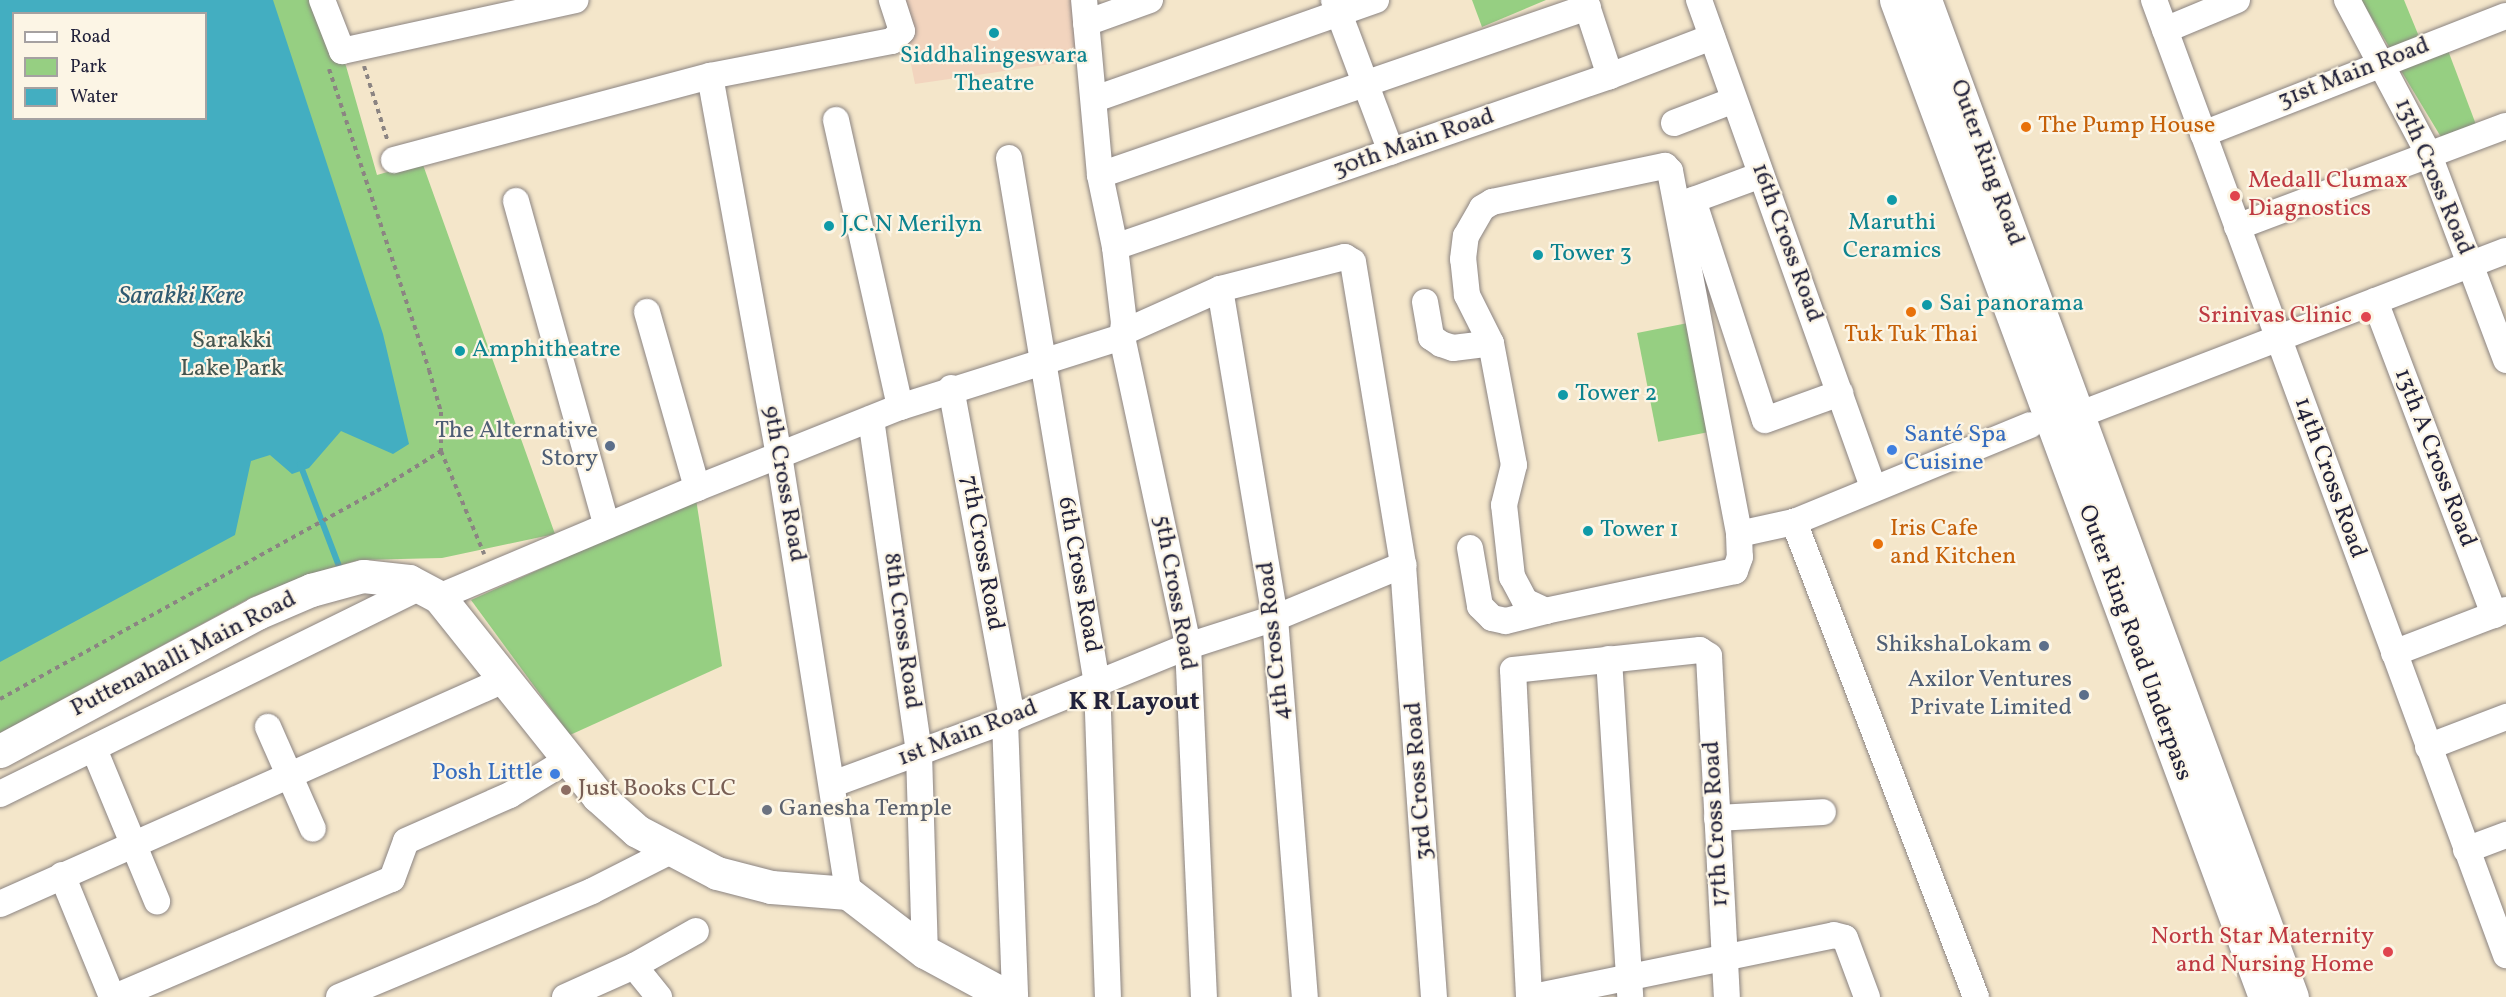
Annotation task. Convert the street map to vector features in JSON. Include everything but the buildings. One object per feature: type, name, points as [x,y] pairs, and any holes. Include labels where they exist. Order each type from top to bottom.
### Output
[{"type":"main road","name":"Outer Ring Road","points":[[1896,0],[2003,288]]},
{"type":"main road","name":"Outer Ring Road","points":[[1925,0],[2045,326]]},
{"type":"main road","points":[[2003,288],[2030,425],[2244,997]]},
{"type":"main road","name":"Outer Ring Road Underpass","points":[[2003,288],[2265,997]]},
{"type":"main road","points":[[2045,326],[2094,409],[2312,997]]},
{"type":"main road","name":"Outer Ring Road Underpass","points":[[2045,326],[2292,997]]},
{"type":"main road","name":"Puttenahalli Main Road","points":[[0,751],[257,613],[311,590],[363,576],[408,581],[430,592]]},
{"type":"main road","points":[[430,592],[506,679],[598,796],[637,831],[671,851],[717,873],[771,887],[848,894],[925,952],[1008,997]]},
{"type":"street","points":[[322,0],[342,51],[575,0]]},
{"type":"street","points":[[394,160],[710,75],[892,40],[902,31],[892,0]]},
{"type":"street","points":[[1085,11],[1150,0]]},
{"type":"street","points":[[1095,99],[1336,7],[1376,0]]},
{"type":"street","name":"16th Cross Road","points":[[1699,0],[1873,487]]},
{"type":"street","name":"14th Cross Road","points":[[2154,0],[2466,850],[2506,952]]},
{"type":"street","points":[[2165,30],[2238,0]]},
{"type":"street","name":"13th Cross Road","points":[[2347,0],[2382,62],[2429,155],[2506,360]]},
{"type":"street","points":[[1100,175],[1366,83],[1587,3],[1610,76]]},
{"type":"street","points":[[1336,7],[1391,152]]},
{"type":"street","name":"5th Cross Road","points":[[1085,11],[1095,99],[1100,175],[1115,247],[1123,334],[1188,646],[1204,997]]},
{"type":"street","name":"31st Main Road","points":[[2203,134],[2382,62],[2506,16]]},
{"type":"street","name":"30th Main Road","points":[[1115,247],[1610,76],[1712,37]]},
{"type":"street","name":"9th Cross Road","points":[[710,75],[779,455],[833,784],[848,894]]},
{"type":"street","points":[[1674,123],[1734,99]]},
{"type":"street","points":[[836,120],[900,407]]},
{"type":"street","points":[[2237,227],[2506,126]]},
{"type":"street","name":"6th Cross Road","points":[[1009,158],[1040,363],[1097,684],[1108,997]]},
{"type":"street","points":[[1470,548],[1480,606],[1492,618],[1506,621],[1735,571],[1740,557],[1739,534],[1670,171],[1665,166],[1492,202],[1482,208],[1466,236],[1464,276],[1467,295],[1491,343],[1514,465],[1504,505],[1512,577],[1525,601],[1546,611]]},
{"type":"street","points":[[1761,175],[1693,200],[1765,420],[1840,393]]},
{"type":"street","points":[[516,201],[557,340],[607,526]]},
{"type":"street","points":[[2094,409],[2506,251]]},
{"type":"street","name":"3rd Cross Road","points":[[1220,289],[1345,256],[1353,262],[1402,565],[1434,997]]},
{"type":"street","points":[[0,794],[430,592],[492,574],[697,488],[951,388],[1040,363],[1123,334],[1220,289]]},
{"type":"street","name":"4th Cross Road","points":[[1220,289],[1275,618],[1305,997]]},
{"type":"street","name":"13th A Cross Road","points":[[2375,301],[2500,613]]},
{"type":"street","points":[[1425,302],[1431,337],[1441,344],[1453,348],[1491,343]]},
{"type":"street","points":[[647,312],[697,488]]},
{"type":"street","name":"7th Cross Road","points":[[951,388],[1008,719],[1016,997]]},
{"type":"street","name":"8th Cross Road","points":[[871,419],[919,753],[925,952]]},
{"type":"street","points":[[1739,534],[1794,522],[1873,487],[2030,425]]},
{"type":"street","points":[[1794,522],[1976,997]]},
{"type":"street","name":"1st Main Road","points":[[833,784],[1008,719],[1188,646],[1275,618],[1402,565]]},
{"type":"street","points":[[2394,653],[2500,613]]},
{"type":"street","name":"17th Cross Road","points":[[1610,659],[1705,652],[1709,656],[1727,997]]},
{"type":"street","points":[[1629,989],[1610,659],[1513,670],[1531,997],[1629,989],[1724,960],[1840,935],[1867,997]]},
{"type":"street","points":[[0,904],[506,679]]},
{"type":"street","points":[[2428,747],[2506,717]]},
{"type":"street","points":[[268,727],[313,829]]},
{"type":"street","points":[[94,750],[157,901]]},
{"type":"street","points":[[62,875],[113,997],[392,879],[406,842],[510,795],[569,759]]},
{"type":"street","points":[[1717,818],[1823,812]]},
{"type":"street","points":[[2466,850],[2506,835]]},
{"type":"street","points":[[339,997],[592,891],[671,851]]},
{"type":"street","points":[[565,997],[634,966],[696,931]]},
{"type":"street","points":[[634,966],[653,996]]},
{"type":"path","points":[[357,48],[394,160]]},
{"type":"path","points":[[328,67],[429,370],[441,412],[441,451],[492,574]]},
{"type":"path","points":[[0,699],[377,491],[441,451]]},
{"type":"shaded area","name":"Siddhalingeswara Theatre","points":[[898,0],[1079,0],[1086,59],[915,84]]},
{"type":"green space","name":"Sarakki Kere","points":[[0,0],[318,0],[346,66],[377,175],[422,162],[555,534],[442,558],[359,560],[307,575],[250,598],[0,733]]},
{"type":"green space","points":[[1472,0],[1546,0],[1482,27]]},
{"type":"green space","points":[[2361,0],[2404,0],[2420,39],[2391,50]]},
{"type":"green space","points":[[2446,45],[2478,130],[2444,142],[2397,64]]},
{"type":"green space","points":[[1693,322],[1714,431],[1658,442],[1637,333]]},
{"type":"green space","points":[[696,499],[722,666],[570,735],[471,600]]},
{"type":"water","name":"Sarakki Kere","points":[[0,0],[273,0],[383,334],[409,444],[393,454],[341,431],[309,468],[292,474],[270,455],[251,461],[235,535],[0,662]]},
{"type":"waterway","points":[[300,464],[339,566]]},
{"type":"place","name":"Siddhalingeswara Theatre","points":[[994,33]]},
{"type":"place","name":"The Pump House","points":[[2026,127]]},
{"type":"place","name":"Medall Clumax Diagnostics","points":[[2235,196]]},
{"type":"place","name":"Maruthi Ceramics","points":[[1892,200]]},
{"type":"place","name":"J.C.N Merilyn","points":[[829,226]]},
{"type":"place","name":"Tower 3","points":[[1538,255]]},
{"type":"place","name":"Sai panorama","points":[[1927,305]]},
{"type":"place","name":"Tuk Tuk Thai","points":[[1911,312]]},
{"type":"place","name":"Srinivas Clinic","points":[[2366,317]]},
{"type":"place","name":"Amphitheatre","points":[[460,351]]},
{"type":"place","name":"Tower 2","points":[[1563,395]]},
{"type":"place","name":"The Alternative Story","points":[[610,446]]},
{"type":"place","name":"Santé Spa Cuisine","points":[[1892,450]]},
{"type":"place","name":"Tower 1","points":[[1588,531]]},
{"type":"place","name":"Iris Cafe and Kitchen","points":[[1878,544]]},
{"type":"place","name":"ShikshaLokam","points":[[2044,646]]},
{"type":"place","name":"Axilor Ventures Private Limited","points":[[2084,695]]},
{"type":"place","name":"Posh Little","points":[[555,774]]},
{"type":"place","name":"Just Books CLC","points":[[566,790]]},
{"type":"place","name":"Ganesha Temple","points":[[767,810]]},
{"type":"place","name":"North Star Maternity and Nursing Home","points":[[2388,952]]},
{"type":"district","name":"K R Layout","points":[[1134,703]]},
{"type":"park label","name":"Sarakki Lake Park","points":[[232,356]]}]
